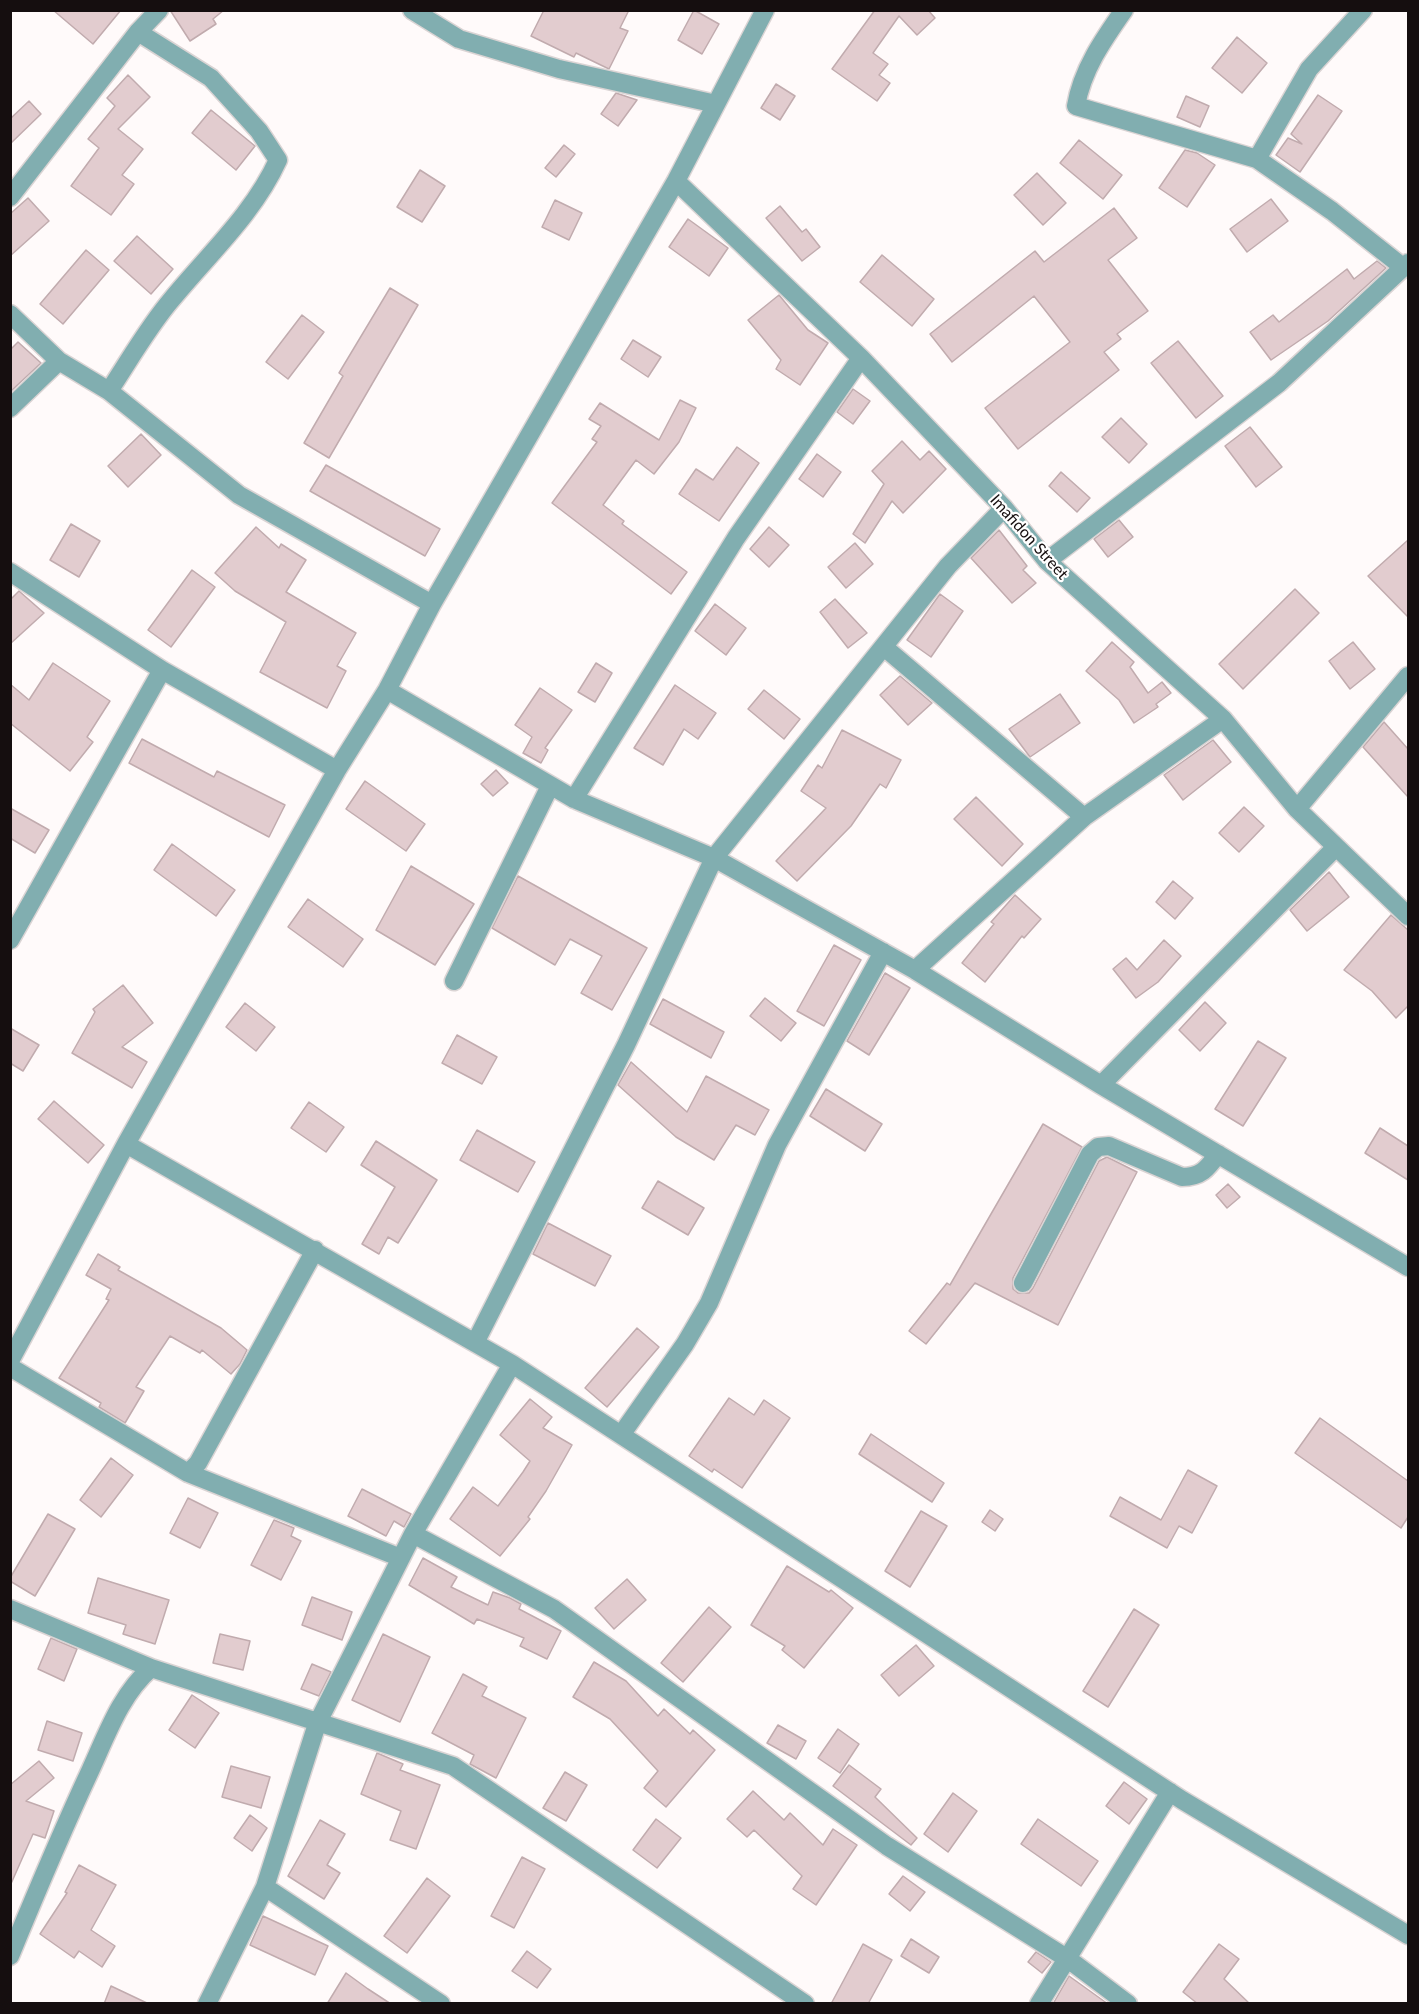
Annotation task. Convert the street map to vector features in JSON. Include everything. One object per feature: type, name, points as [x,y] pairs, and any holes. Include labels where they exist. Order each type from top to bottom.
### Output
[{"type":"street","points":[[10,197],[138,32],[159,10]]},
{"type":"street","points":[[412,10],[459,39],[559,69],[716,105]]},
{"type":"street","points":[[10,1360],[126,1144],[337,770],[387,690],[432,604],[676,181],[765,10]]},
{"type":"street","points":[[1047,561],[1279,383],[1406,265],[1257,159],[1076,106],[1079,88],[1098,48],[1124,10]]},
{"type":"street","points":[[1257,159],[1309,69],[1363,10]]},
{"type":"street","points":[[109,391],[170,301],[245,214],[268,181],[278,160],[259,131],[211,78],[138,32]]},
{"type":"street","name":"Imafidon Street","points":[[676,181],[861,358],[1004,508],[1047,561],[1223,719],[1297,809],[1408,916]]},
{"type":"street","points":[[10,314],[58,361],[109,391],[239,495],[432,604]]},
{"type":"street","points":[[574,800],[736,538],[861,358]]},
{"type":"street","points":[[10,408],[58,361]]},
{"type":"street","points":[[475,1343],[626,1045],[714,858],[948,566],[1004,508]]},
{"type":"street","points":[[10,572],[162,670],[337,770]]},
{"type":"street","points":[[884,647],[1084,817]]},
{"type":"street","points":[[10,940],[162,670]]},
{"type":"street","points":[[1297,809],[1408,676]]},
{"type":"street","points":[[387,690],[574,800],[714,858],[883,951],[1101,1085],[1408,1267]]},
{"type":"street","points":[[915,970],[1084,817],[1223,719]]},
{"type":"street","points":[[454,981],[550,786]]},
{"type":"street","points":[[1101,1085],[1336,847]]},
{"type":"street","points":[[621,1435],[685,1344],[709,1303],[777,1145],[883,951]]},
{"type":"street","points":[[126,1144],[512,1364],[1170,1792],[1408,1935]]},
{"type":"street","points":[[1023,1283],[1090,1154],[1098,1147],[1109,1146],[1182,1177],[1194,1177],[1205,1172],[1218,1154]]},
{"type":"street","points":[[188,1473],[198,1463],[315,1250]]},
{"type":"street","points":[[207,2004],[265,1887],[317,1724],[413,1534],[512,1364]]},
{"type":"street","points":[[10,1367],[188,1473],[401,1558]]},
{"type":"street","points":[[413,1534],[554,1609],[887,1846],[1068,1959],[1128,2004]]},
{"type":"street","points":[[10,1609],[152,1668],[317,1724],[453,1766],[805,2004]]},
{"type":"street","points":[[10,1956],[51,1854],[114,1719],[136,1681],[152,1668]]},
{"type":"street","points":[[1039,2004],[1170,1792]]},
{"type":"street","points":[[265,1887],[441,2004]]},
{"type":"building","points":[[53,10],[121,10],[93,44]]},
{"type":"building","points":[[170,10],[224,10],[213,19],[216,24],[190,41]]},
{"type":"building","points":[[544,10],[629,10],[620,28],[628,31],[609,69],[576,53],[574,57],[531,36]]},
{"type":"building","points":[[694,10],[719,24],[702,54],[678,40]]},
{"type":"building","points":[[875,10],[928,10],[935,18],[917,35],[899,16],[873,53],[888,64],[879,75],[890,83],[877,101],[832,69]]},
{"type":"building","points":[[1237,37],[1267,63],[1242,93],[1212,68]]},
{"type":"building","points":[[128,75],[150,97],[118,129],[143,149],[122,175],[134,184],[111,215],[71,186],[99,148],[88,139],[115,106],[107,98]]},
{"type":"building","points":[[776,84],[795,96],[780,120],[761,108]]},
{"type":"building","points":[[616,93],[637,100],[618,126],[601,114]]},
{"type":"building","points":[[1318,95],[1342,111],[1300,172],[1276,155],[1288,138],[1302,144],[1291,134]]},
{"type":"building","points":[[1186,96],[1209,106],[1200,127],[1177,117]]},
{"type":"building","points":[[29,101],[41,114],[10,144],[10,119]]},
{"type":"building","points":[[211,110],[255,146],[236,170],[192,133]]},
{"type":"building","points":[[1079,140],[1122,175],[1103,199],[1060,163]]},
{"type":"building","points":[[564,145],[575,154],[556,177],[545,168]]},
{"type":"building","points":[[1185,150],[1197,153],[1215,165],[1187,207],[1159,188]]},
{"type":"building","points":[[420,170],[445,186],[422,222],[397,207]]},
{"type":"building","points":[[1037,173],[1066,203],[1043,225],[1014,195]]},
{"type":"building","points":[[28,198],[49,221],[10,256],[10,214]]},
{"type":"building","points":[[1271,199],[1288,221],[1247,252],[1230,229]]},
{"type":"building","points":[[555,200],[582,213],[569,240],[542,227]]},
{"type":"building","points":[[780,206],[802,232],[806,229],[820,247],[802,261],[766,218]]},
{"type":"building","points":[[1114,208],[1137,238],[1108,260],[1148,311],[1117,334],[1121,339],[1104,352],[1119,370],[1018,449],[985,408],[1070,342],[1034,296],[952,362],[930,334],[1035,251],[1044,262]]},
{"type":"building","points":[[688,219],[728,248],[709,276],[669,247]]},
{"type":"building","points":[[137,236],[173,269],[151,294],[114,261]]},
{"type":"building","points":[[86,250],[109,270],[63,324],[40,304]]},
{"type":"building","points":[[882,255],[934,299],[912,326],[860,282]]},
{"type":"building","points":[[1377,261],[1386,268],[1328,321],[1271,360],[1250,332],[1273,315],[1279,322],[1347,269],[1354,279]]},
{"type":"building","points":[[390,288],[418,305],[329,458],[304,443],[343,376],[339,373]]},
{"type":"building","points":[[779,295],[808,330],[828,343],[800,385],[776,369],[781,360],[748,320]]},
{"type":"building","points":[[302,315],[324,332],[288,379],[266,362]]},
{"type":"building","points":[[633,340],[661,357],[648,377],[621,359]]},
{"type":"building","points":[[1178,341],[1223,396],[1196,418],[1151,363]]},
{"type":"building","points":[[18,342],[41,363],[10,392],[10,350]]},
{"type":"building","points":[[853,389],[870,401],[853,424],[837,412]]},
{"type":"building","points":[[680,400],[696,408],[679,442],[654,474],[636,460],[603,505],[624,521],[622,524],[687,572],[671,594],[552,503],[597,442],[592,439],[601,426],[589,419],[600,403],[659,440]]},
{"type":"building","points":[[1121,418],[1147,444],[1129,463],[1102,437]]},
{"type":"building","points":[[1250,427],[1282,467],[1256,487],[1225,446]]},
{"type":"building","points":[[141,434],[161,455],[128,487],[108,466]]},
{"type":"building","points":[[902,441],[920,460],[929,451],[946,469],[903,513],[892,501],[865,543],[853,534],[884,484],[872,471]]},
{"type":"building","points":[[737,447],[759,463],[719,521],[679,494],[696,469],[713,480]]},
{"type":"building","points":[[817,454],[841,472],[823,497],[799,479]]},
{"type":"building","points":[[326,465],[440,529],[425,556],[310,491]]},
{"type":"building","points":[[1061,472],[1090,498],[1077,512],[1049,486]]},
{"type":"building","points":[[1119,520],[1133,537],[1108,557],[1094,539]]},
{"type":"building","points":[[71,524],[100,541],[79,577],[50,560]]},
{"type":"building","points":[[256,527],[279,548],[281,544],[306,560],[286,592],[356,633],[337,666],[346,671],[327,708],[260,672],[286,622],[235,591],[215,573]]},
{"type":"building","points":[[769,527],[789,545],[769,567],[750,549]]},
{"type":"building","points":[[999,530],[1027,566],[1023,570],[1036,583],[1012,603],[971,558]]},
{"type":"building","points":[[1408,540],[1408,617],[1368,576]]},
{"type":"building","points":[[855,543],[873,564],[846,588],[828,567]]},
{"type":"building","points":[[192,570],[215,587],[171,647],[148,630]]},
{"type":"building","points":[[1295,589],[1319,613],[1243,689],[1219,664]]},
{"type":"building","points":[[19,591],[44,613],[10,644],[10,600]]},
{"type":"building","points":[[940,594],[963,611],[931,657],[907,640]]},
{"type":"building","points":[[835,599],[867,633],[848,648],[820,612]]},
{"type":"building","points":[[715,604],[746,628],[726,655],[695,631]]},
{"type":"building","points":[[1112,642],[1134,662],[1130,667],[1148,693],[1162,682],[1171,693],[1156,704],[1158,707],[1134,723],[1119,700],[1086,671]]},
{"type":"building","points":[[1353,642],[1375,669],[1350,689],[1329,661]]},
{"type":"building","points":[[53,663],[110,701],[87,737],[93,742],[70,771],[10,723],[10,684],[29,700]]},
{"type":"building","points":[[596,663],[612,673],[595,702],[578,692]]},
{"type":"building","points":[[900,676],[932,703],[908,725],[880,695]]},
{"type":"building","points":[[675,685],[716,713],[698,739],[684,729],[663,765],[634,748]]},
{"type":"building","points":[[540,688],[572,710],[545,748],[548,750],[541,763],[523,753],[532,737],[515,725]]},
{"type":"building","points":[[764,690],[800,719],[784,739],[748,709]]},
{"type":"building","points":[[1060,694],[1080,723],[1030,757],[1009,729]]},
{"type":"building","points":[[1384,722],[1408,749],[1408,797],[1363,747]]},
{"type":"building","points":[[842,730],[901,760],[886,788],[880,784],[851,826],[797,881],[776,861],[826,808],[801,791],[818,765],[822,768]]},
{"type":"building","points":[[142,739],[214,777],[217,771],[285,805],[269,837],[129,763]]},
{"type":"building","points":[[1213,740],[1231,762],[1183,800],[1164,775]]},
{"type":"building","points":[[496,770],[508,783],[493,796],[481,784]]},
{"type":"building","points":[[365,781],[425,824],[406,851],[346,809]]},
{"type":"building","points":[[976,797],[1023,844],[1002,866],[954,819]]},
{"type":"building","points":[[1244,807],[1264,826],[1239,852],[1219,833]]},
{"type":"building","points":[[10,808],[49,830],[35,853],[10,838]]},
{"type":"building","points":[[172,844],[235,890],[216,916],[154,870]]},
{"type":"building","points":[[411,866],[474,904],[435,965],[376,930]]},
{"type":"building","points":[[1329,872],[1349,897],[1307,931],[1290,910]]},
{"type":"building","points":[[518,876],[647,948],[612,1010],[581,993],[602,956],[570,939],[555,965],[492,928]]},
{"type":"building","points":[[1173,881],[1193,898],[1175,919],[1156,902]]},
{"type":"building","points":[[1015,895],[1041,919],[1024,938],[1022,936],[985,982],[962,963],[994,924],[991,922]]},
{"type":"building","points":[[308,899],[363,939],[343,967],[288,927]]},
{"type":"building","points":[[1391,915],[1408,930],[1408,1006],[1396,1018],[1372,991],[1344,970]]},
{"type":"building","points":[[1164,940],[1181,956],[1158,982],[1136,998],[1113,969],[1126,958],[1137,970]]},
{"type":"building","points":[[834,945],[861,960],[824,1026],[797,1011]]},
{"type":"building","points":[[885,973],[910,988],[869,1055],[847,1041]]},
{"type":"building","points":[[123,985],[153,1023],[122,1047],[147,1062],[132,1088],[72,1053],[95,1012],[93,1009]]},
{"type":"building","points":[[765,998],[796,1023],[781,1041],[750,1016]]},
{"type":"building","points":[[663,999],[724,1032],[711,1058],[650,1024]]},
{"type":"building","points":[[1205,1002],[1226,1023],[1200,1051],[1179,1030]]},
{"type":"building","points":[[245,1003],[275,1027],[256,1051],[226,1027]]},
{"type":"building","points":[[10,1028],[39,1045],[23,1071],[10,1063]]},
{"type":"building","points":[[457,1035],[497,1057],[482,1084],[442,1063]]},
{"type":"building","points":[[1258,1041],[1286,1058],[1243,1126],[1215,1109]]},
{"type":"building","points":[[631,1062],[687,1112],[706,1076],[769,1110],[755,1135],[736,1125],[714,1160],[676,1137],[618,1085]]},
{"type":"building","points":[[826,1089],[882,1124],[865,1151],[810,1116]]},
{"type":"building","points":[[54,1101],[104,1145],[88,1163],[38,1119]]},
{"type":"building","points":[[309,1102],[344,1127],[326,1152],[291,1128]]},
{"type":"building","points":[[1043,1124],[1082,1147],[1013,1278],[1013,1289],[1018,1293],[1029,1293],[1033,1288],[1099,1161],[1107,1157],[1137,1172],[1058,1325],[975,1283],[926,1344],[909,1331],[947,1283],[950,1285]]},
{"type":"building","points":[[1380,1128],[1408,1146],[1408,1180],[1365,1153]]},
{"type":"building","points":[[477,1130],[535,1162],[518,1192],[460,1160]]},
{"type":"building","points":[[376,1141],[437,1180],[398,1243],[388,1237],[379,1254],[362,1244],[395,1187],[361,1165]]},
{"type":"building","points":[[658,1181],[704,1208],[688,1235],[642,1208]]},
{"type":"building","points":[[1228,1184],[1240,1197],[1227,1208],[1216,1195]]},
{"type":"building","points":[[548,1223],[611,1256],[595,1286],[533,1254]]},
{"type":"building","points":[[98,1254],[120,1267],[118,1270],[221,1328],[247,1350],[240,1364],[231,1374],[202,1350],[200,1353],[170,1336],[136,1387],[144,1391],[125,1423],[99,1407],[101,1403],[59,1378],[109,1300],[106,1299],[111,1289],[86,1275]]},
{"type":"building","points":[[637,1328],[659,1347],[607,1407],[585,1388]]},
{"type":"building","points":[[729,1398],[754,1415],[764,1400],[790,1418],[742,1488],[714,1469],[712,1472],[689,1456]]},
{"type":"building","points":[[530,1399],[552,1417],[543,1428],[572,1445],[546,1491],[528,1517],[530,1519],[500,1556],[450,1519],[473,1487],[498,1506],[523,1472],[530,1461],[500,1435]]},
{"type":"building","points":[[1320,1418],[1408,1481],[1408,1517],[1401,1528],[1295,1453]]},
{"type":"building","points":[[871,1434],[944,1483],[932,1502],[859,1454]]},
{"type":"building","points":[[111,1458],[133,1475],[101,1517],[80,1500]]},
{"type":"building","points":[[1188,1470],[1217,1486],[1192,1533],[1179,1526],[1167,1548],[1110,1516],[1120,1497],[1161,1520]]},
{"type":"building","points":[[362,1489],[411,1514],[404,1527],[394,1521],[386,1536],[348,1516]]},
{"type":"building","points":[[188,1498],[218,1513],[200,1548],[170,1533]]},
{"type":"building","points":[[990,1510],[1003,1519],[995,1531],[982,1522]]},
{"type":"building","points":[[921,1511],[947,1526],[910,1587],[885,1571]]},
{"type":"building","points":[[48,1514],[75,1529],[35,1596],[10,1581],[10,1578]]},
{"type":"building","points":[[274,1520],[294,1528],[291,1536],[301,1541],[281,1580],[251,1565]]},
{"type":"building","points":[[423,1558],[457,1577],[451,1587],[488,1605],[493,1592],[510,1598],[521,1604],[519,1609],[561,1631],[547,1659],[520,1646],[524,1638],[477,1619],[474,1624],[409,1585]]},
{"type":"building","points":[[787,1566],[829,1592],[831,1590],[853,1608],[804,1668],[782,1650],[785,1646],[751,1625]]},
{"type":"building","points":[[98,1578],[169,1600],[155,1644],[123,1634],[126,1625],[88,1613]]},
{"type":"building","points":[[627,1579],[646,1600],[614,1629],[595,1608]]},
{"type":"building","points":[[312,1597],[352,1612],[342,1640],[302,1625]]},
{"type":"building","points":[[709,1607],[731,1627],[683,1682],[661,1663]]},
{"type":"building","points":[[1134,1609],[1159,1625],[1108,1707],[1083,1691]]},
{"type":"building","points":[[220,1634],[250,1641],[243,1670],[213,1663]]},
{"type":"building","points":[[383,1634],[430,1657],[400,1722],[352,1700]]},
{"type":"building","points":[[51,1638],[77,1649],[64,1681],[38,1669]]},
{"type":"building","points":[[916,1645],[934,1666],[899,1696],[881,1675]]},
{"type":"building","points":[[594,1662],[626,1681],[658,1716],[664,1709],[690,1734],[693,1730],[715,1750],[666,1807],[644,1788],[658,1771],[610,1719],[573,1697]]},
{"type":"building","points":[[312,1664],[331,1672],[319,1696],[301,1689]]},
{"type":"building","points":[[463,1674],[487,1687],[482,1696],[526,1718],[496,1778],[470,1764],[474,1755],[432,1733]]},
{"type":"building","points":[[192,1695],[219,1713],[195,1748],[169,1730]]},
{"type":"building","points":[[47,1721],[82,1733],[73,1761],[38,1750]]},
{"type":"building","points":[[778,1725],[806,1741],[796,1759],[767,1743]]},
{"type":"building","points":[[838,1729],[859,1744],[840,1773],[818,1758]]},
{"type":"building","points":[[377,1753],[403,1764],[400,1770],[440,1785],[416,1849],[390,1840],[401,1811],[361,1794]]},
{"type":"building","points":[[39,1761],[54,1778],[26,1801],[54,1811],[45,1838],[33,1834],[10,1886],[10,1785]]},
{"type":"building","points":[[849,1765],[881,1789],[875,1797],[917,1838],[911,1845],[833,1786]]},
{"type":"building","points":[[231,1766],[270,1777],[261,1808],[222,1797]]},
{"type":"building","points":[[565,1772],[587,1785],[566,1821],[543,1808]]},
{"type":"building","points":[[1124,1782],[1147,1799],[1129,1824],[1106,1806]]},
{"type":"building","points":[[753,1791],[784,1820],[790,1813],[823,1845],[833,1829],[857,1845],[816,1905],[793,1889],[802,1876],[754,1830],[747,1837],[727,1819]]},
{"type":"building","points":[[953,1793],[977,1811],[948,1852],[924,1834]]},
{"type":"building","points":[[250,1815],[267,1828],[252,1851],[234,1838]]},
{"type":"building","points":[[656,1819],[681,1838],[657,1868],[633,1850]]},
{"type":"building","points":[[1038,1819],[1098,1861],[1081,1886],[1021,1844]]},
{"type":"building","points":[[320,1820],[345,1834],[327,1865],[340,1873],[324,1899],[288,1876]]},
{"type":"building","points":[[522,1857],[545,1869],[514,1928],[491,1916]]},
{"type":"building","points":[[79,1865],[116,1885],[91,1930],[115,1946],[102,1967],[79,1951],[74,1958],[40,1934],[67,1893],[65,1892]]},
{"type":"building","points":[[903,1876],[925,1892],[910,1911],[889,1894]]},
{"type":"building","points":[[427,1878],[450,1896],[407,1953],[384,1936]]},
{"type":"building","points":[[263,1916],[328,1946],[315,1975],[250,1945]]},
{"type":"building","points":[[911,1939],[939,1957],[929,1973],[901,1956]]},
{"type":"building","points":[[863,1944],[892,1960],[868,2004],[831,2004]]},
{"type":"building","points":[[1219,1944],[1239,1959],[1224,1979],[1250,2004],[1198,2004],[1183,1992]]},
{"type":"building","points":[[527,1951],[551,1969],[537,1988],[512,1971]]},
{"type":"building","points":[[1036,1952],[1051,1962],[1042,1973],[1028,1962]]},
{"type":"building","points":[[346,1973],[368,1989],[391,2004],[327,2004]]},
{"type":"building","points":[[1069,1976],[1108,2004],[1053,2004]]},
{"type":"building","points":[[111,1986],[149,2004],[104,2004]]}]
